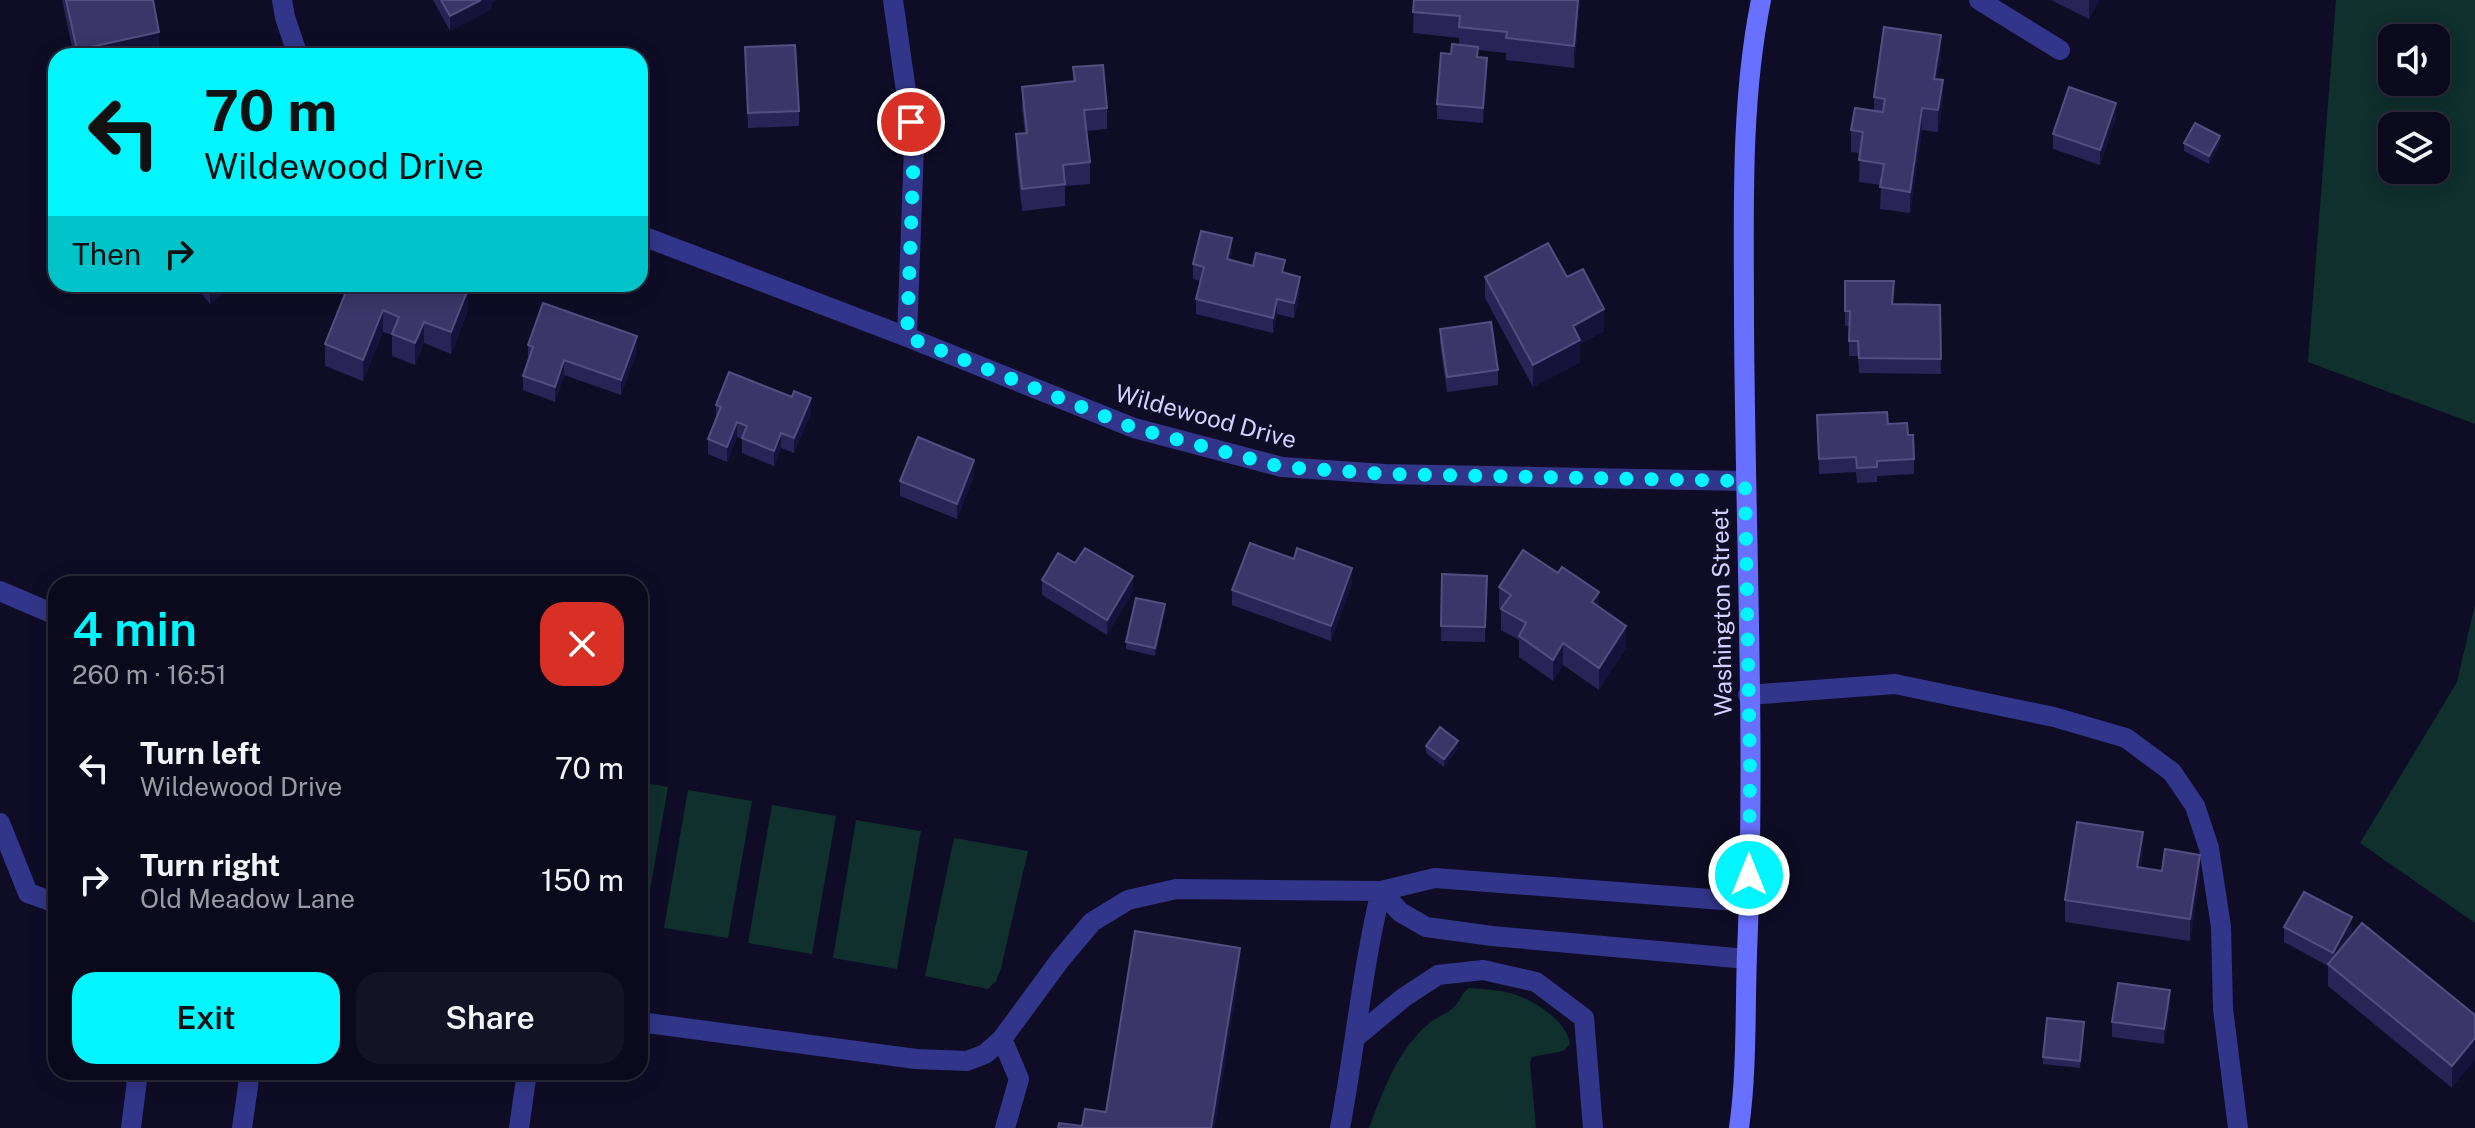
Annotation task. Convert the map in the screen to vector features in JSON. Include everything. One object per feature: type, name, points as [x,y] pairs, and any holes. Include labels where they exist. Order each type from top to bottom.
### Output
[{"type":"main road","name":"Washington Street","points":[[1739,1128],[1749,902],[1744,194],[1751,49],[1761,0]]},
{"type":"street","points":[[282,0],[295,48]]},
{"type":"street","points":[[893,0],[914,147],[907,337]]},
{"type":"street","points":[[1979,0],[2060,50]]},
{"type":"street","name":"Wildewood Drive","points":[[648,238],[1134,428],[1282,467],[1385,474],[1745,481]]},
{"type":"street","points":[[0,591],[48,612]]},
{"type":"street","points":[[1748,695],[1895,684],[2054,717],[2126,738],[2172,772],[2195,806],[2209,848],[2221,927],[2223,1009],[2238,1128]]},
{"type":"street","points":[[0,823],[28,893],[48,900]]},
{"type":"street","points":[[648,1023],[916,1059],[967,1061],[985,1054],[1002,1039],[1092,922],[1128,900],[1176,889],[1381,891],[1435,878],[1749,902]]},
{"type":"street","points":[[1381,891],[1400,912],[1426,927],[1492,936],[1747,959]]},
{"type":"street","points":[[1340,1128],[1366,954],[1381,891]]},
{"type":"street","points":[[1356,1037],[1403,998],[1438,975],[1483,970],[1536,982],[1584,1018],[1593,1128]]},
{"type":"street","points":[[1002,1039],[1019,1079],[1005,1128]]},
{"type":"street","points":[[131,1128],[137,1080]]},
{"type":"street","points":[[242,1128],[249,1080]]},
{"type":"street","points":[[519,1128],[526,1080]]},
{"type":"green space","points":[[2336,0],[2475,0],[2475,424],[2308,362]]},
{"type":"green space","points":[[2475,604],[2475,923],[2360,843],[2457,682]]},
{"type":"green space","points":[[648,783],[668,787],[648,902]]},
{"type":"green space","points":[[688,790],[752,801],[728,938],[664,928]]},
{"type":"green space","points":[[772,805],[836,816],[812,954],[748,943]]},
{"type":"green space","points":[[856,820],[921,831],[897,969],[833,958]]},
{"type":"green space","points":[[954,838],[1028,851],[1001,968],[996,981],[988,989],[925,976]]},
{"type":"green space","points":[[1469,988],[1522,997],[1549,1013],[1568,1036],[1570,1044],[1563,1051],[1532,1057],[1536,1128],[1369,1128],[1392,1072],[1408,1046],[1428,1024],[1454,1007]]},
{"type":"building","points":[[66,0],[153,0],[159,32],[77,48]]},
{"type":"building","points":[[441,0],[481,0],[450,16]]},
{"type":"building","points":[[1414,0],[1578,0],[1574,46],[1506,38],[1507,32],[1459,27],[1460,16],[1413,12]]},
{"type":"building","points":[[1884,27],[1941,35],[1934,79],[1943,80],[1938,110],[1922,108],[1910,192],[1880,187],[1884,164],[1859,160],[1863,132],[1851,130],[1855,108],[1883,112],[1885,99],[1874,97]]},
{"type":"building","points":[[1452,44],[1478,47],[1477,57],[1487,58],[1483,108],[1437,104],[1441,53],[1451,54]]},
{"type":"building","points":[[795,45],[799,111],[748,113],[745,47]]},
{"type":"building","points":[[1103,65],[1107,108],[1084,110],[1090,162],[1063,165],[1065,184],[1022,189],[1016,134],[1027,133],[1022,87],[1075,81],[1073,67]]},
{"type":"building","points":[[2069,87],[2116,103],[2100,150],[2053,134]]},
{"type":"building","points":[[2195,123],[2220,136],[2209,156],[2184,143]]},
{"type":"building","points":[[1201,231],[1232,238],[1227,259],[1253,266],[1256,253],[1285,260],[1282,272],[1300,277],[1294,303],[1277,299],[1273,318],[1196,299],[1204,267],[1193,264]]},
{"type":"building","points":[[1548,243],[1567,277],[1583,269],[1604,309],[1573,326],[1580,340],[1533,365],[1485,277]]},
{"type":"building","points":[[1845,281],[1894,281],[1892,304],[1940,305],[1941,359],[1859,358],[1858,341],[1849,341],[1850,311],[1845,311]]},
{"type":"building","points":[[346,292],[467,292],[451,332],[424,322],[415,343],[392,334],[399,317],[383,310],[363,360],[325,344]]},
{"type":"building","points":[[543,303],[637,336],[621,380],[564,360],[555,387],[523,376],[533,347],[528,345]]},
{"type":"building","points":[[1491,322],[1498,370],[1447,377],[1440,329]]},
{"type":"building","points":[[729,372],[792,397],[794,391],[811,398],[794,438],[781,433],[774,451],[742,438],[747,426],[737,422],[727,447],[708,439],[721,407],[716,405]]},
{"type":"building","points":[[1887,412],[1888,424],[1907,423],[1908,435],[1913,435],[1914,459],[1877,461],[1877,467],[1857,468],[1856,457],[1819,459],[1817,415]]},
{"type":"building","points":[[918,437],[974,460],[957,504],[900,481]]},
{"type":"building","points":[[1250,543],[1294,559],[1297,548],[1352,568],[1331,626],[1232,590]]},
{"type":"building","points":[[1085,548],[1133,576],[1107,620],[1042,580],[1058,553],[1075,563]]},
{"type":"building","points":[[1523,550],[1558,573],[1562,567],[1599,592],[1592,602],[1626,626],[1599,668],[1563,643],[1553,660],[1519,636],[1526,623],[1501,609],[1511,595],[1499,587]]},
{"type":"building","points":[[1442,574],[1487,576],[1485,627],[1441,626]]},
{"type":"building","points":[[1136,598],[1165,604],[1155,648],[1126,642]]},
{"type":"building","points":[[1440,727],[1458,741],[1444,759],[1426,746]]},
{"type":"building","points":[[2077,822],[2143,832],[2137,867],[2162,871],[2165,849],[2200,855],[2190,919],[2065,900]]},
{"type":"building","points":[[2304,892],[2352,917],[2333,953],[2284,927]]},
{"type":"building","points":[[2362,923],[2475,1015],[2475,1038],[2452,1066],[2328,964]]},
{"type":"building","points":[[1135,931],[1240,948],[1211,1128],[1058,1128],[1059,1123],[1082,1126],[1085,1109],[1106,1112]]},
{"type":"building","points":[[2118,983],[2170,990],[2164,1029],[2112,1022]]},
{"type":"building","points":[[2047,1018],[2084,1022],[2080,1061],[2043,1057]]},
{"type":"route","points":[[911,122],[914,147],[907,337],[1134,428],[1282,467],[1385,474],[1745,481],[1749,875]]}]
